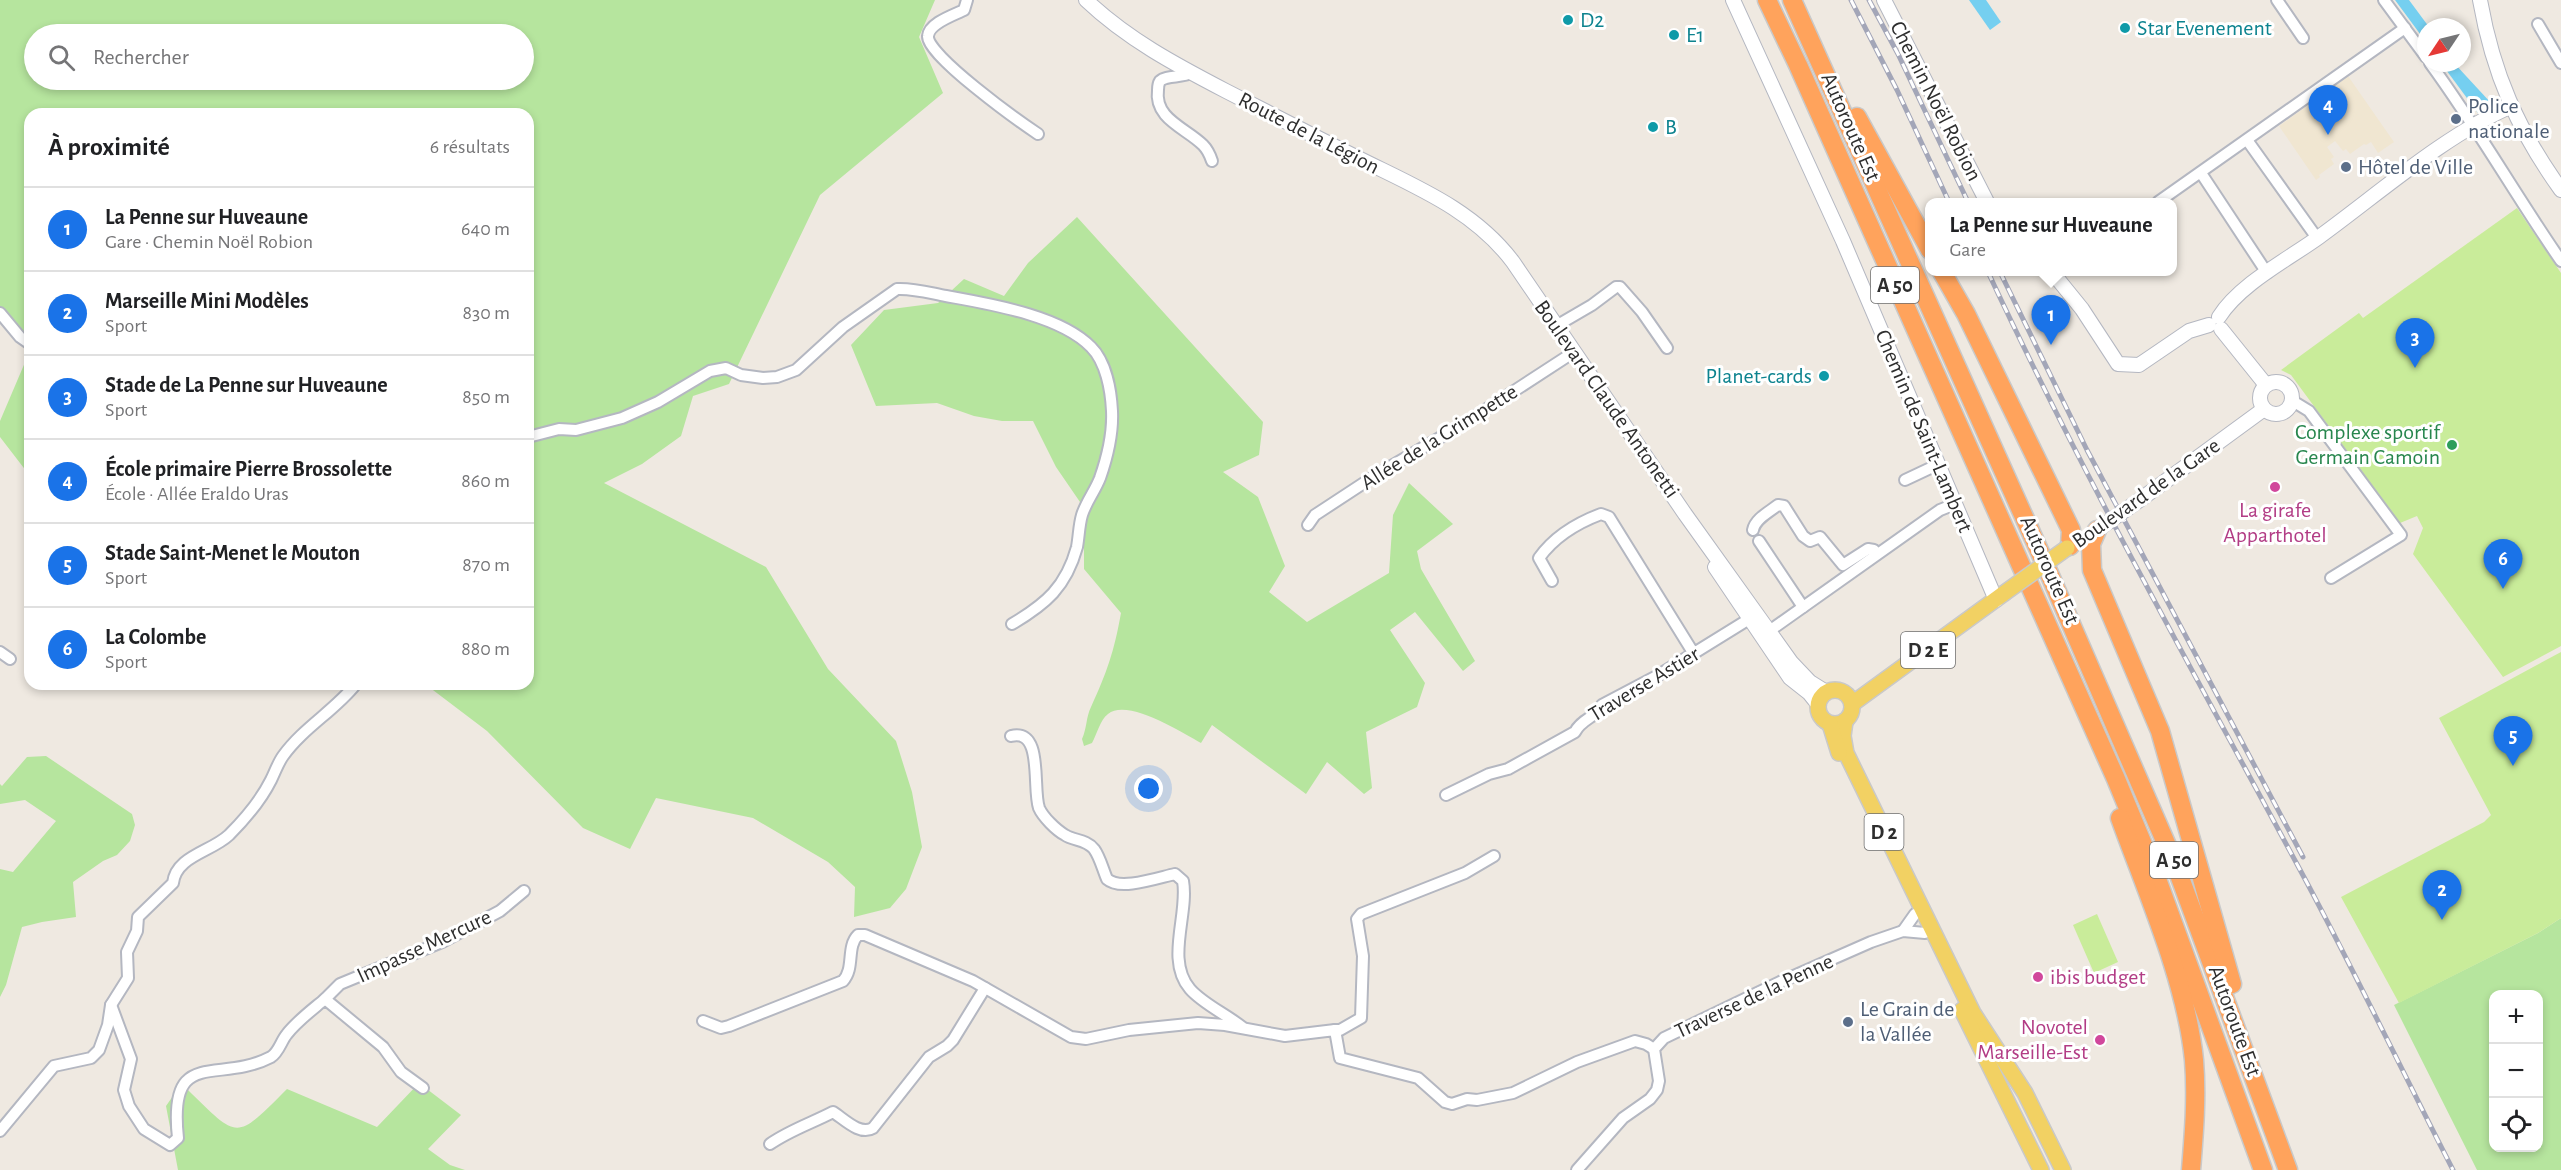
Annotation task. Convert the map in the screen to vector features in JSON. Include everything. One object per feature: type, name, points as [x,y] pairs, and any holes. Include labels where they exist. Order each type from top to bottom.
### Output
[{"type":"highway","name":"Autoroute Est","points":[[1767,0],[2116,779],[2156,876],[2263,1170]]},
{"type":"highway","name":"Autoroute Est","points":[[1792,0],[2042,557],[2175,864],[2288,1170]]},
{"type":"highway","points":[[1792,0],[1925,243]]},
{"type":"highway","points":[[1944,276],[1966,314],[2071,530],[2069,547]]},
{"type":"highway","points":[[2057,501],[2095,530],[2091,544],[2092,570],[2160,731],[2269,1116]]},
{"type":"highway","points":[[2046,619],[2154,910],[2188,1021],[2194,1058],[2196,1097],[2191,1170]]},
{"type":"main road","name":"Route de la Légion","points":[[1086,0],[1121,31],[1191,73],[1445,201],[1491,237],[1522,276]]},
{"type":"main road","name":"Chemin de Saint-Lambert","points":[[1733,0],[1843,241],[1955,504],[1999,597]]},
{"type":"main road","name":"Chemin Noël Robion","points":[[1884,0],[1986,198]]},
{"type":"main road","points":[[2480,0],[2488,43],[2512,106],[2526,137],[2561,190]]},
{"type":"main road","points":[[2058,276],[2118,364],[2139,365],[2189,332],[2216,324],[2231,302],[2267,273],[2474,126],[2512,106]]},
{"type":"main road","name":"Boulevard Claude Antonetti","points":[[1522,276],[1692,523],[1765,634],[1790,678],[1809,693],[1822,698]]},
{"type":"main road","points":[[2216,324],[2266,385]]},
{"type":"main road","points":[[2281,382],[2289,389],[2292,400],[2288,408],[2279,413],[2264,409],[2260,394],[2266,385],[2281,382]]},
{"type":"main road","name":"Boulevard de la Gare","points":[[1852,704],[2264,409]]},
{"type":"main road","points":[[1839,690],[1849,698],[1852,704],[1850,716],[1838,723],[1821,719],[1822,698],[1839,690]]},
{"type":"main road","name":"D 2","points":[[1838,723],[1839,754],[1915,914],[1930,936],[1972,1013],[2025,1093],[2063,1170]]},
{"type":"main road","name":"D 2","points":[[1838,723],[1846,753],[2041,1170]]},
{"type":"main road","points":[[1972,1013],[1997,1063],[2026,1111],[2055,1170]]},
{"type":"street","points":[[967,0],[964,10],[949,16],[930,30],[929,44],[943,60],[1006,113],[1038,134]]},
{"type":"street","points":[[2277,0],[2302,38]]},
{"type":"street","points":[[2384,0],[2417,45]]},
{"type":"street","points":[[2538,24],[2561,63]]},
{"type":"street","points":[[2164,198],[2405,28]]},
{"type":"street","points":[[2436,72],[2561,261]]},
{"type":"street","points":[[1191,73],[1184,77],[1167,77],[1161,80],[1158,84],[1158,103],[1162,112],[1202,145],[1212,161]]},
{"type":"street","points":[[2247,140],[2317,238]]},
{"type":"street","points":[[2201,172],[2267,273]]},
{"type":"street","points":[[1556,326],[1620,287],[1642,312],[1667,348]]},
{"type":"street","points":[[534,435],[559,429],[576,430],[622,418],[658,402],[710,371],[726,368],[741,375],[763,378],[777,377],[796,370],[843,327],[897,289],[1000,306],[1063,328],[1080,337],[1093,349],[1103,367],[1112,412],[1110,438],[1100,479],[1082,514],[1077,548],[1065,575],[1053,596],[1038,609],[1011,624]]},
{"type":"street","points":[[0,313],[24,340]]},
{"type":"street","name":"Allée de la Grimpette","points":[[1308,525],[1315,515],[1376,475],[1465,423],[1574,352]]},
{"type":"street","points":[[2292,400],[2309,411],[2401,535],[2331,578]]},
{"type":"street","points":[[1905,480],[1939,464]]},
{"type":"street","points":[[1765,634],[1940,510],[1955,504]]},
{"type":"street","points":[[1753,530],[1753,525],[1778,505],[1784,506],[1803,536],[1810,541],[1820,537],[1843,565],[1868,549],[1874,550],[1876,554]]},
{"type":"street","points":[[1552,580],[1539,558],[1549,544],[1585,520],[1601,514],[1609,518],[1694,654]]},
{"type":"street","points":[[1759,541],[1803,608]]},
{"type":"street","name":"Traverse Astier","points":[[1446,795],[1508,769],[1575,732],[1578,724],[1601,710],[1602,705],[1694,654],[1753,617]]},
{"type":"street","points":[[0,652],[10,659]]},
{"type":"street","points":[[0,1131],[54,1066],[96,1054],[104,1040],[111,1005],[128,978],[126,952],[137,931],[138,917],[173,883],[174,874],[181,865],[228,836],[242,822],[270,782],[283,756],[351,690]]},
{"type":"street","points":[[1011,736],[1023,736],[1029,739],[1033,748],[1040,812],[1065,835],[1082,841],[1095,850],[1110,882],[1120,885],[1174,874],[1183,881],[1179,957],[1184,979],[1193,992],[1245,1029]]},
{"type":"street","points":[[704,1021],[721,1028],[729,1026],[843,981],[849,975],[854,939],[858,935],[865,935],[949,970],[1071,1037],[1086,1039],[1129,1030],[1198,1023],[1285,1036],[1340,1030],[1361,1018],[1363,956],[1357,919],[1361,914],[1479,867],[1494,856]]},
{"type":"street","name":"Impasse Mercure","points":[[111,1005],[131,1059],[124,1090],[129,1106],[144,1129],[170,1145],[178,1138],[176,1119],[178,1092],[186,1080],[198,1074],[255,1063],[274,1055],[287,1034],[340,984],[442,942],[500,911],[524,891]]},
{"type":"street","points":[[1903,931],[1915,914]]},
{"type":"street","name":"Traverse de la Penne","points":[[1577,1170],[1623,1118],[1650,1099],[1657,1090],[1659,1081],[1654,1049],[1664,1038],[1780,982],[1871,942],[1903,931],[1930,936]]},
{"type":"street","points":[[770,1144],[789,1130],[807,1126],[833,1112],[861,1131],[873,1128],[929,1057],[953,1040],[985,988]]},
{"type":"street","points":[[325,999],[383,1047],[401,1072],[423,1088]]},
{"type":"street","points":[[1335,1030],[1340,1058],[1418,1078],[1445,1102],[1452,1104],[1467,1099],[1477,1100],[1513,1093],[1577,1062],[1635,1041],[1654,1049]]},
{"type":"shaded area","points":[[2348,76],[2394,142],[2378,153],[2371,142],[2350,154],[2346,149],[2343,151],[2335,141],[2327,147],[2334,157],[2331,159],[2334,164],[2316,180],[2279,126]]},
{"type":"green space","points":[[0,0],[935,0],[919,37],[943,93],[820,195],[729,384],[693,396],[681,436],[642,464],[604,483],[766,567],[828,669],[896,741],[912,792],[922,847],[906,889],[890,908],[854,917],[855,887],[828,862],[753,818],[656,798],[630,849],[583,828],[487,731],[433,690],[534,690],[534,108],[24,108],[24,345],[0,307]]},
{"type":"green space","name":"Complexe sportif Germain Camoin","points":[[2517,208],[2561,273],[2561,646],[2503,677],[2413,554],[2423,528],[2417,516],[2400,523],[2291,375],[2281,370],[2359,313],[2363,318]]},
{"type":"green space","points":[[1077,217],[1263,422],[1259,455],[1223,472],[1258,497],[1285,566],[1269,592],[1307,622],[1389,573],[1393,515],[1409,483],[1453,524],[1417,551],[1421,569],[1475,661],[1463,671],[1415,612],[1390,630],[1425,683],[1417,707],[1366,732],[1372,788],[1364,794],[1327,762],[1306,794],[1212,725],[1201,743],[1155,719],[1128,710],[1117,710],[1108,714],[1092,743],[1084,746],[1082,739],[1088,715],[1109,661],[1121,613],[1084,569],[1084,523],[1080,502],[1056,467],[1033,421],[1002,421],[974,416],[937,403],[876,406],[851,345],[884,310],[938,303],[964,279],[1004,296],[1028,263]]},
{"type":"green space","points":[[24,365],[24,468],[0,437],[0,421]]},
{"type":"green space","points":[[2561,652],[2561,918],[2538,933],[2399,1003],[2341,897],[2484,822],[2491,815],[2439,718]]},
{"type":"green space","points":[[46,756],[132,814],[135,825],[130,841],[117,855],[103,861],[73,882],[76,917],[22,927],[6,985],[0,997],[0,869],[13,872],[56,821],[25,800],[0,804],[0,784],[2,786],[27,757]]},
{"type":"green space","points":[[2097,914],[2118,962],[2094,973],[2073,925]]},
{"type":"green space","points":[[2561,918],[2561,1170],[2477,1170],[2394,1005],[2538,933]]},
{"type":"green space","points":[[419,1083],[461,1115],[428,1149],[450,1165],[465,1170],[178,1170],[166,1106],[175,1093],[187,1089],[217,1118],[237,1128],[257,1118],[287,1089],[377,1127]]},
{"type":"water","points":[[1969,0],[1986,0],[2001,22],[1990,30]]},
{"type":"water","points":[[2395,0],[2409,0],[2422,18],[2417,18],[2417,30]]},
{"type":"water","points":[[2448,72],[2462,72],[2491,103],[2478,113]]},
{"type":"railway","points":[[1851,0],[1897,90],[1947,198]]},
{"type":"railway","points":[[1869,0],[1898,54],[1966,198]]},
{"type":"railway","points":[[1990,276],[2099,497],[2318,904],[2453,1170]]},
{"type":"railway","points":[[2002,276],[2087,450],[2303,857]]},
{"type":"place","name":"D2","points":[[1568,20]]},
{"type":"place","name":"Star Evenement","points":[[2125,28]]},
{"type":"place","name":"E1","points":[[1674,35]]},
{"type":"place","name":"Police nationale","points":[[2456,119]]},
{"type":"place","name":"B","points":[[1653,127]]},
{"type":"place","name":"École primaire Pierre Brossolette","points":[[2328,135]]},
{"type":"place","name":"Hôtel de Ville","points":[[2346,167]]},
{"type":"place","name":"La Penne sur Huveaune","points":[[2051,345]]},
{"type":"place","name":"Stade de La Penne sur Huveaune","points":[[2415,368]]},
{"type":"place","name":"Planet-cards","points":[[1824,376]]},
{"type":"place","name":"Complexe sportif Germain Camoin","points":[[2452,445]]},
{"type":"place","name":"La girafe Apparthotel","points":[[2275,487]]},
{"type":"place","name":"La Colombe","points":[[2503,589]]},
{"type":"place","name":"Stade Saint-Menet le Mouton","points":[[2513,766]]},
{"type":"place","name":"Marseille Mini Modèles","points":[[2442,920]]},
{"type":"place","name":"ibis budget","points":[[2038,977]]},
{"type":"place","name":"Le Grain de la Vallée","points":[[1848,1022]]},
{"type":"place","name":"Novotel Marseille-Est","points":[[2100,1040]]}]
